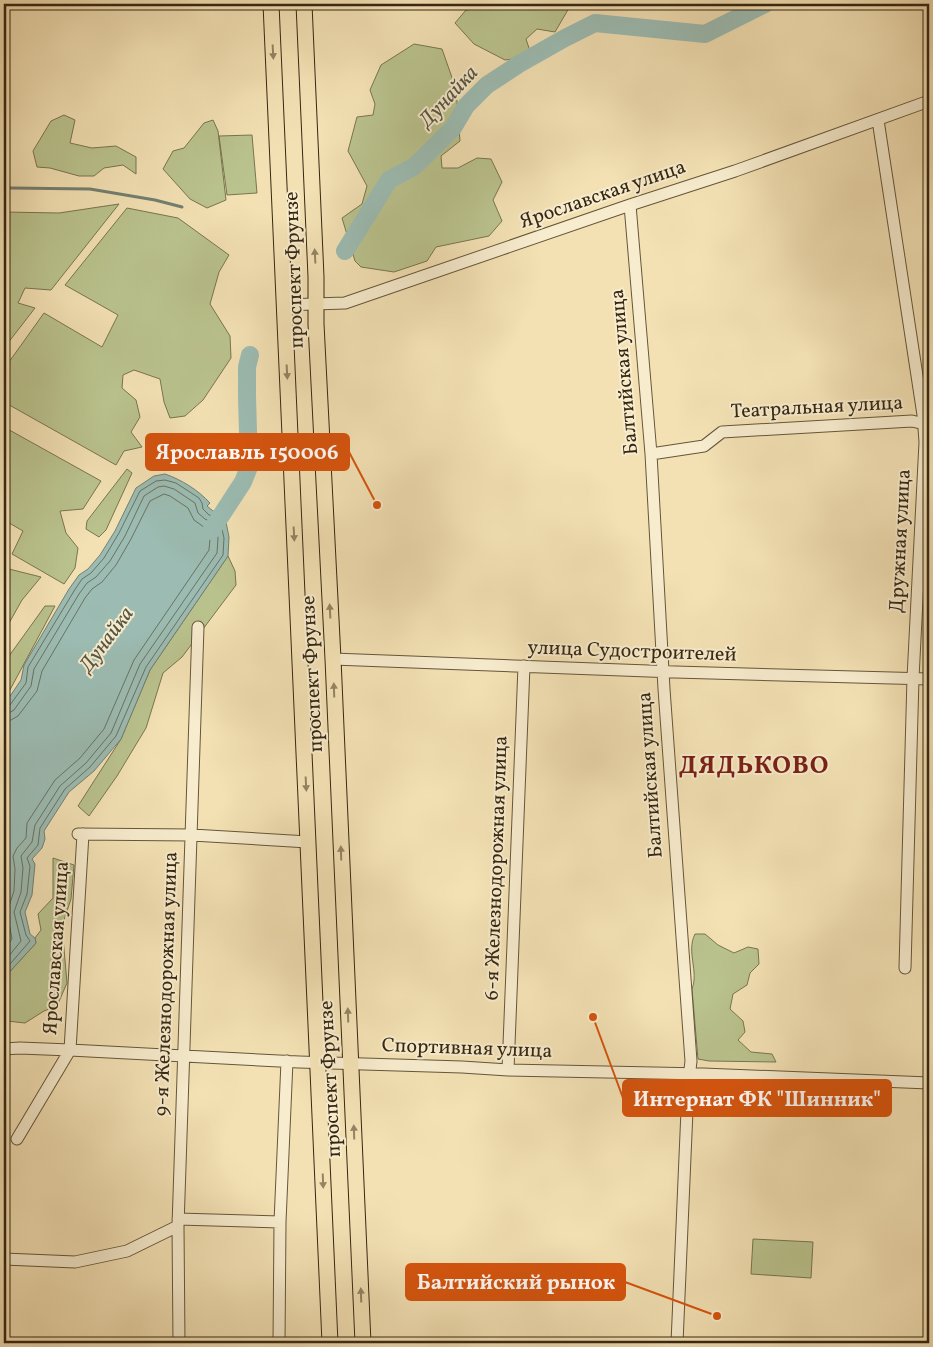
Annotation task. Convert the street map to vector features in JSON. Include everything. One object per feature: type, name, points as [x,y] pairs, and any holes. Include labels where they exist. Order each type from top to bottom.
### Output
[{"type":"main road","name":"проспект Фрунзе","points":[[271,4],[330,1343]]},
{"type":"main road","name":"проспект Фрунзе","points":[[304,4],[362,1343]]},
{"type":"street","name":"Ярославская улица","points":[[284,305],[346,303],[630,205],[735,171],[929,101]]},
{"type":"street","name":"Дружная улица","points":[[878,120],[926,424],[913,678],[904,968]]},
{"type":"street","name":"Балтийская улица","points":[[630,205],[651,454],[663,672],[692,1061],[678,1343]]},
{"type":"street","name":"Театральная улица","points":[[651,454],[704,446],[722,432],[912,421],[926,424]]},
{"type":"street","name":"9-я Железнодорожная улица","points":[[179,1343],[178,1222],[198,627]]},
{"type":"street","name":"улица Судостроителей","points":[[333,659],[929,680]]},
{"type":"street","name":"6-я Железнодорожная улица","points":[[508,1070],[524,666]]},
{"type":"street","name":"Ярославская улица","points":[[17,1140],[70,1050],[80,834],[192,835]]},
{"type":"street","points":[[192,835],[308,842]]},
{"type":"street","name":"Спортивная улица","points":[[4,1049],[70,1050],[351,1064],[462,1066],[508,1070],[690,1074],[929,1083]]},
{"type":"street","points":[[279,1343],[280,1222],[287,1061]]},
{"type":"street","points":[[4,1259],[75,1262],[127,1250],[178,1222],[280,1222]]},
{"type":"green space","points":[[491,4],[578,4],[569,8],[555,32],[537,29],[526,39],[530,51],[522,58],[505,60],[474,44],[455,23],[466,10],[489,7]]},
{"type":"green space","points":[[414,44],[442,49],[456,89],[460,141],[441,156],[442,168],[458,168],[477,158],[491,159],[502,182],[493,200],[502,221],[489,236],[436,247],[427,261],[394,272],[361,267],[355,261],[342,218],[362,204],[367,186],[348,151],[357,117],[373,115],[375,104],[370,90],[381,65]]},
{"type":"green space","points":[[64,115],[75,120],[70,143],[92,148],[116,146],[136,157],[136,174],[123,165],[104,168],[94,176],[79,176],[50,168],[37,167],[33,151],[51,121]]},
{"type":"green space","points":[[213,120],[218,131],[226,200],[207,208],[190,199],[163,169],[173,151],[184,148],[204,123]]},
{"type":"green space","points":[[252,135],[257,193],[227,195],[219,136]]},
{"type":"green space","points":[[119,204],[51,290],[25,288],[18,303],[35,308],[4,348],[4,212],[59,213]]},
{"type":"green space","points":[[127,208],[178,218],[229,255],[219,272],[210,304],[230,336],[231,358],[203,400],[185,416],[170,418],[164,402],[160,379],[134,370],[123,375],[122,388],[136,400],[140,417],[131,432],[142,447],[124,451],[116,465],[4,402],[4,369],[44,313],[102,347],[118,315],[65,285]]},
{"type":"green space","points":[[4,427],[101,481],[83,509],[60,511],[66,533],[78,548],[75,568],[64,584],[12,554],[23,531],[4,520]]},
{"type":"green space","points":[[127,469],[132,473],[106,530],[99,537],[86,529],[87,521]]},
{"type":"green space","points":[[228,556],[235,571],[236,585],[182,657],[163,673],[146,728],[117,776],[89,816],[78,806],[121,739],[150,670]]},
{"type":"green space","points":[[9,569],[41,577],[22,600],[4,632],[4,575]]},
{"type":"green space","points":[[45,606],[55,606],[4,701],[4,663]]},
{"type":"green space","points":[[53,858],[74,865],[71,899],[62,926],[67,983],[57,1006],[44,1011],[25,1023],[7,1021],[4,1034],[4,978],[36,943],[35,938],[41,930],[38,914],[53,898]]},
{"type":"green space","points":[[695,934],[705,934],[718,945],[734,953],[748,947],[758,949],[759,964],[750,973],[747,985],[733,994],[730,1009],[743,1021],[745,1032],[738,1040],[751,1052],[772,1054],[776,1062],[709,1061],[698,1059],[692,989],[694,975],[692,948]]},
{"type":"green space","points":[[753,1239],[813,1242],[811,1278],[751,1274]]},
{"type":"water","points":[[165,474],[184,482],[195,490],[210,503],[207,506],[213,511],[224,512],[229,537],[228,556],[150,670],[121,739],[94,771],[69,792],[44,831],[45,839],[42,848],[32,859],[35,864],[32,895],[25,912],[30,934],[35,938],[36,943],[4,978],[4,705],[21,680],[24,665],[69,589],[79,575],[88,569],[100,555],[115,531],[136,488],[154,476]]},
{"type":"waterway","name":"Дунайка","points":[[345,251],[389,180],[415,166],[453,128],[466,106],[487,85],[519,64],[595,23],[705,34],[765,4]]},
{"type":"waterway","points":[[11,188],[90,189],[155,200],[182,207]]},
{"type":"waterway","name":"Дунайка","points":[[211,531],[243,482],[249,467],[247,367],[250,355]]},
{"type":"place","name":"Ярославль 150006","points":[[377,505]]},
{"type":"place","name":"Интернат ФК \"Шинник\"","points":[[593,1017]]},
{"type":"place","name":"Балтийский рынок","points":[[717,1316]]},
{"type":"district","name":"ДЯДЬКОВО","points":[[754,766]]}]
